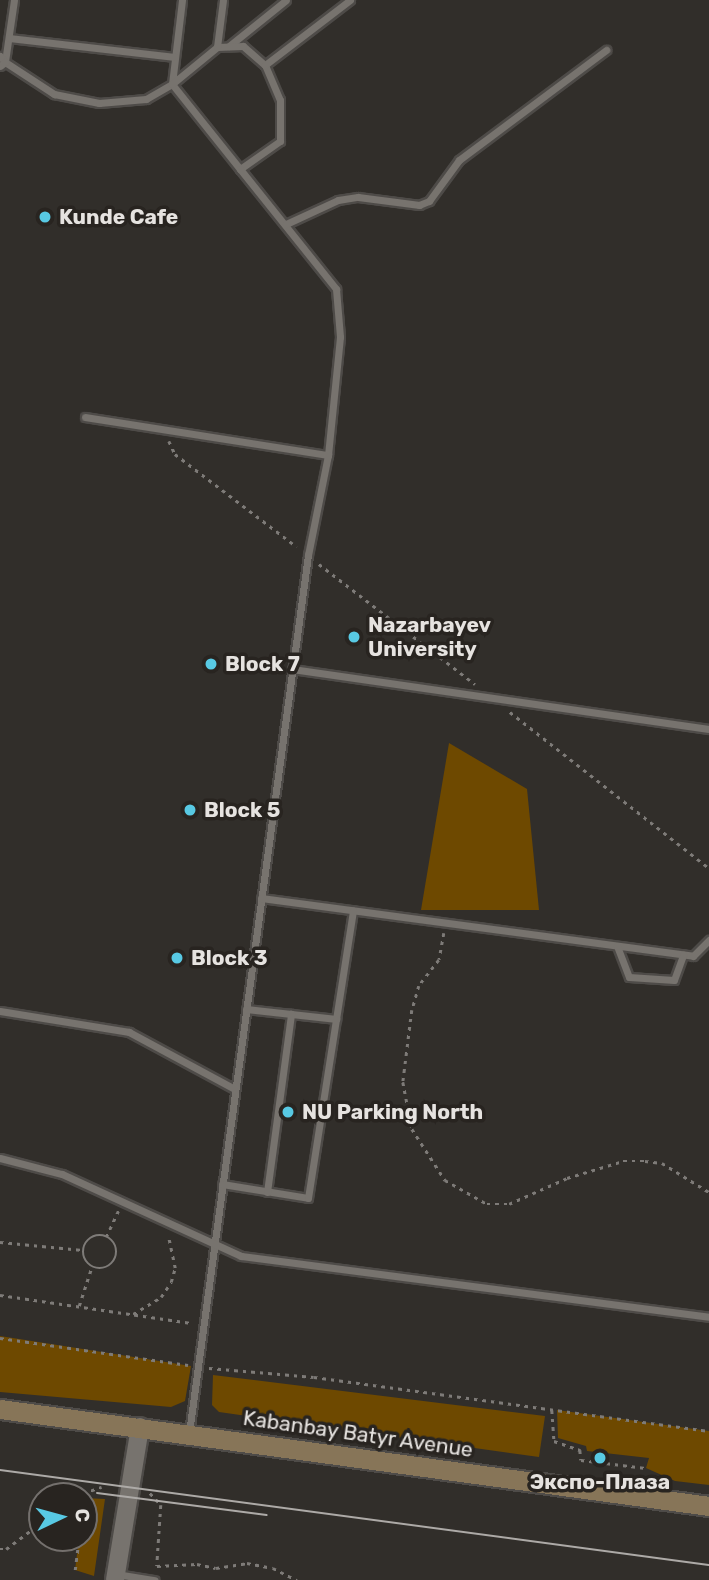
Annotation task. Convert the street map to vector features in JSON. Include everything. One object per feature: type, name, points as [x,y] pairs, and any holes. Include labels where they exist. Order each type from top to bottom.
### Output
[{"type":"main road","name":"Kabanbay Batyr Avenue","points":[[0,1409],[709,1506]]},
{"type":"street","points":[[115,1577],[140,1427]]},
{"type":"lane","points":[[14,0],[9,38],[2,61],[54,94],[99,103],[146,99],[172,84],[217,47],[243,46],[265,65],[280,100],[280,141],[240,169]]},
{"type":"lane","points":[[182,0],[172,84],[336,289],[340,337],[328,455],[308,555],[189,1434]]},
{"type":"lane","points":[[217,47],[223,0]]},
{"type":"lane","points":[[229,46],[286,0]]},
{"type":"lane","points":[[265,65],[350,0]]},
{"type":"lane","points":[[9,38],[175,57]]},
{"type":"lane","points":[[286,224],[338,200],[358,197],[419,205],[429,201],[459,160],[606,50]]},
{"type":"lane","points":[[85,417],[328,455]]},
{"type":"lane","points":[[292,669],[709,729]]},
{"type":"lane","points":[[261,898],[693,956],[709,940]]},
{"type":"lane","points":[[222,1185],[308,1198],[354,911]]},
{"type":"lane","points":[[617,946],[629,977],[674,980],[683,955]]},
{"type":"lane","points":[[246,1009],[336,1019]]},
{"type":"lane","points":[[0,1011],[129,1032],[235,1089]]},
{"type":"lane","points":[[267,1192],[291,1014]]},
{"type":"lane","points":[[0,1158],[62,1174],[123,1199],[214,1246],[268,1260],[709,1317]]},
{"type":"lane","points":[[115,1577],[155,1580]]},
{"type":"path","points":[[163,429],[175,454],[491,696],[709,868]]},
{"type":"path","points":[[446,923],[439,960],[419,985],[412,1010],[403,1083],[412,1129],[445,1180],[487,1204],[509,1204],[567,1178],[623,1161],[645,1161],[662,1163],[709,1192]]},
{"type":"path","points":[[106,1237],[123,1199]]},
{"type":"path","points":[[133,1314],[161,1297],[171,1282],[175,1268],[164,1220]]},
{"type":"path","points":[[83,1250],[90,1238],[106,1237]]},
{"type":"path","points":[[92,1268],[104,1269],[114,1263],[117,1251],[106,1237]]},
{"type":"path","points":[[0,1242],[83,1250]]},
{"type":"path","points":[[79,1306],[92,1268],[83,1250]]},
{"type":"path","points":[[0,1295],[203,1324]]},
{"type":"path","points":[[0,1338],[197,1367],[314,1377],[709,1431]]},
{"type":"path","points":[[552,1410],[554,1441],[580,1450],[581,1460],[646,1468]]},
{"type":"path","points":[[150,1493],[161,1505],[157,1566],[197,1564],[216,1568],[247,1563],[273,1568],[297,1580]]},
{"type":"path","points":[[0,1549],[6,1549],[28,1532]]},
{"type":"path","points":[[75,1570],[77,1552]]},
{"type":"shaded area","points":[[449,743],[527,789],[539,910],[421,910]]},
{"type":"shaded area","points":[[0,1336],[191,1366],[185,1401],[171,1407],[0,1392]]},
{"type":"shaded area","points":[[213,1375],[545,1416],[539,1457],[219,1412],[212,1405]]},
{"type":"shaded area","points":[[557,1410],[709,1431],[709,1485],[675,1481],[646,1468],[649,1458],[587,1451],[586,1446],[558,1438]]},
{"type":"shaded area","points":[[98,1499],[105,1499],[98,1548]]},
{"type":"shaded area","points":[[77,1552],[97,1552],[94,1576],[75,1570]]},
{"type":"tram line","points":[[0,1470],[709,1565]]},
{"type":"tram line","points":[[98,1493],[267,1515]]},
{"type":"place","name":"Kunde Cafe","points":[[45,217]]},
{"type":"place","name":"Nazarbayev University","points":[[354,637]]},
{"type":"place","name":"Block 7","points":[[211,664]]},
{"type":"place","name":"Block 5","points":[[190,810]]},
{"type":"place","name":"Block 3","points":[[177,958]]},
{"type":"place","name":"NU Parking North","points":[[288,1112]]},
{"type":"place","name":"Экспо-Плаза","points":[[600,1458]]}]
